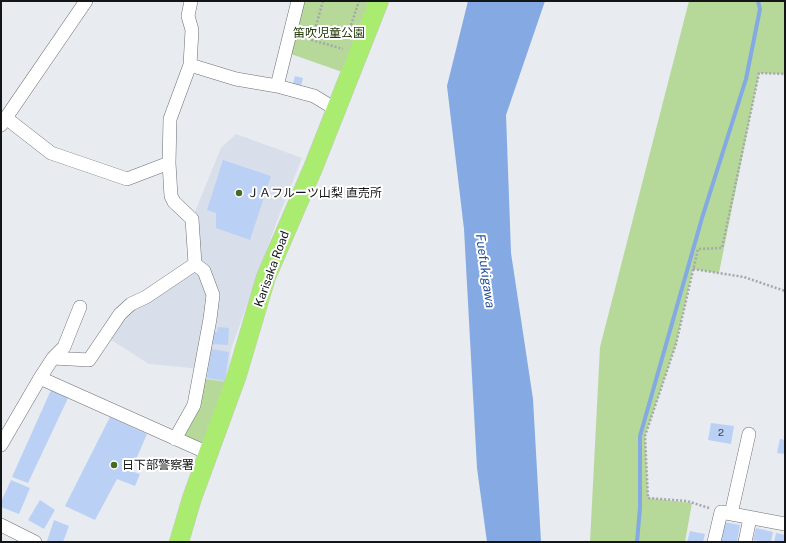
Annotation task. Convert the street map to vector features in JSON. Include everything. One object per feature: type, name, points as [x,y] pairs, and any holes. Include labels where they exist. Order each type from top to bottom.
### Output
[{"type":"highway","name":"Karisaka Road","points":[[179,542],[208,453],[237,375],[266,276],[337,110],[379,1]]},
{"type":"street","points":[[86,1],[4,122],[51,153],[127,179],[169,163]]},
{"type":"street","points":[[175,439],[194,405],[213,295],[204,271],[195,264],[192,219],[174,202],[171,196],[169,163],[170,119],[190,65],[192,30],[188,16],[191,1]]},
{"type":"street","points":[[276,86],[298,1]]},
{"type":"street","points":[[190,65],[236,79],[276,86],[314,96],[337,110]]},
{"type":"street","points":[[53,358],[89,360],[120,314],[131,304],[146,298],[195,264]]},
{"type":"street","points":[[1,445],[40,378],[53,358],[64,348],[80,307]]},
{"type":"street","points":[[40,378],[208,453]]},
{"type":"street","points":[[714,542],[726,513],[749,434]]},
{"type":"street","points":[[726,513],[785,524]]},
{"type":"street","points":[[745,542],[750,518]]},
{"type":"street","points":[[1,525],[35,542]]},
{"type":"path","points":[[323,1],[312,40],[343,50],[345,43]]},
{"type":"path","points":[[350,29],[359,1]]},
{"type":"path","points":[[726,513],[687,501],[648,498],[645,436],[676,344],[698,249],[722,248],[759,73],[785,74]]},
{"type":"path","points":[[693,269],[744,277],[785,291]]},
{"type":"shaded area","points":[[236,134],[302,158],[277,221],[231,349],[228,382],[199,378],[201,369],[149,364],[105,336],[120,314],[195,264],[192,219],[221,148]]},
{"type":"green space","name":"笛吹児童公園","points":[[303,1],[376,1],[348,74],[291,54]]},
{"type":"green space","points":[[689,1],[785,1],[785,74],[759,73],[719,273],[693,269],[676,344],[645,436],[648,498],[692,503],[685,542],[590,542],[600,347]]},
{"type":"green space","points":[[199,378],[228,382],[201,447],[176,437]]},
{"type":"water","name":"Fuefukigawa","points":[[468,1],[545,1],[506,115],[511,253],[533,399],[541,542],[487,542],[477,468],[464,229],[447,86]]},
{"type":"building","points":[[295,76],[303,78],[300,89],[292,87]]},
{"type":"building","name":"ＪＡフルーツ山梨 直売所","points":[[223,160],[271,176],[250,240],[216,228],[216,213],[207,210]]},
{"type":"building","points":[[218,327],[229,328],[228,345],[210,344],[210,332],[217,332]]},
{"type":"building","points":[[211,349],[229,352],[225,381],[207,378]]},
{"type":"building","points":[[51,390],[69,396],[28,483],[12,477]]},
{"type":"building","points":[[110,417],[147,434],[131,471],[140,474],[135,486],[117,479],[95,520],[65,506]]},
{"type":"building","points":[[711,423],[734,426],[731,444],[708,440]]},
{"type":"building","points":[[780,439],[785,440],[785,454],[777,453]]},
{"type":"building","points":[[11,480],[30,488],[19,514],[1,507],[1,502]]},
{"type":"building","points":[[40,500],[55,510],[44,529],[28,520]]},
{"type":"building","points":[[54,520],[69,526],[63,542],[47,541]]},
{"type":"building","points":[[724,522],[740,525],[737,542],[720,542]]},
{"type":"building","points":[[756,528],[773,532],[771,542],[753,540]]},
{"type":"building","points":[[690,531],[705,534],[703,542],[687,542]]},
{"type":"building","points":[[776,533],[785,535],[785,542],[774,542]]},
{"type":"waterway","points":[[637,542],[640,508],[640,436],[702,218],[746,79],[760,9],[758,1]]},
{"type":"place","name":"ＪＡフルーツ山梨 直売所","points":[[239,193]]},
{"type":"place","name":"日下部警察署","points":[[114,465]]}]
